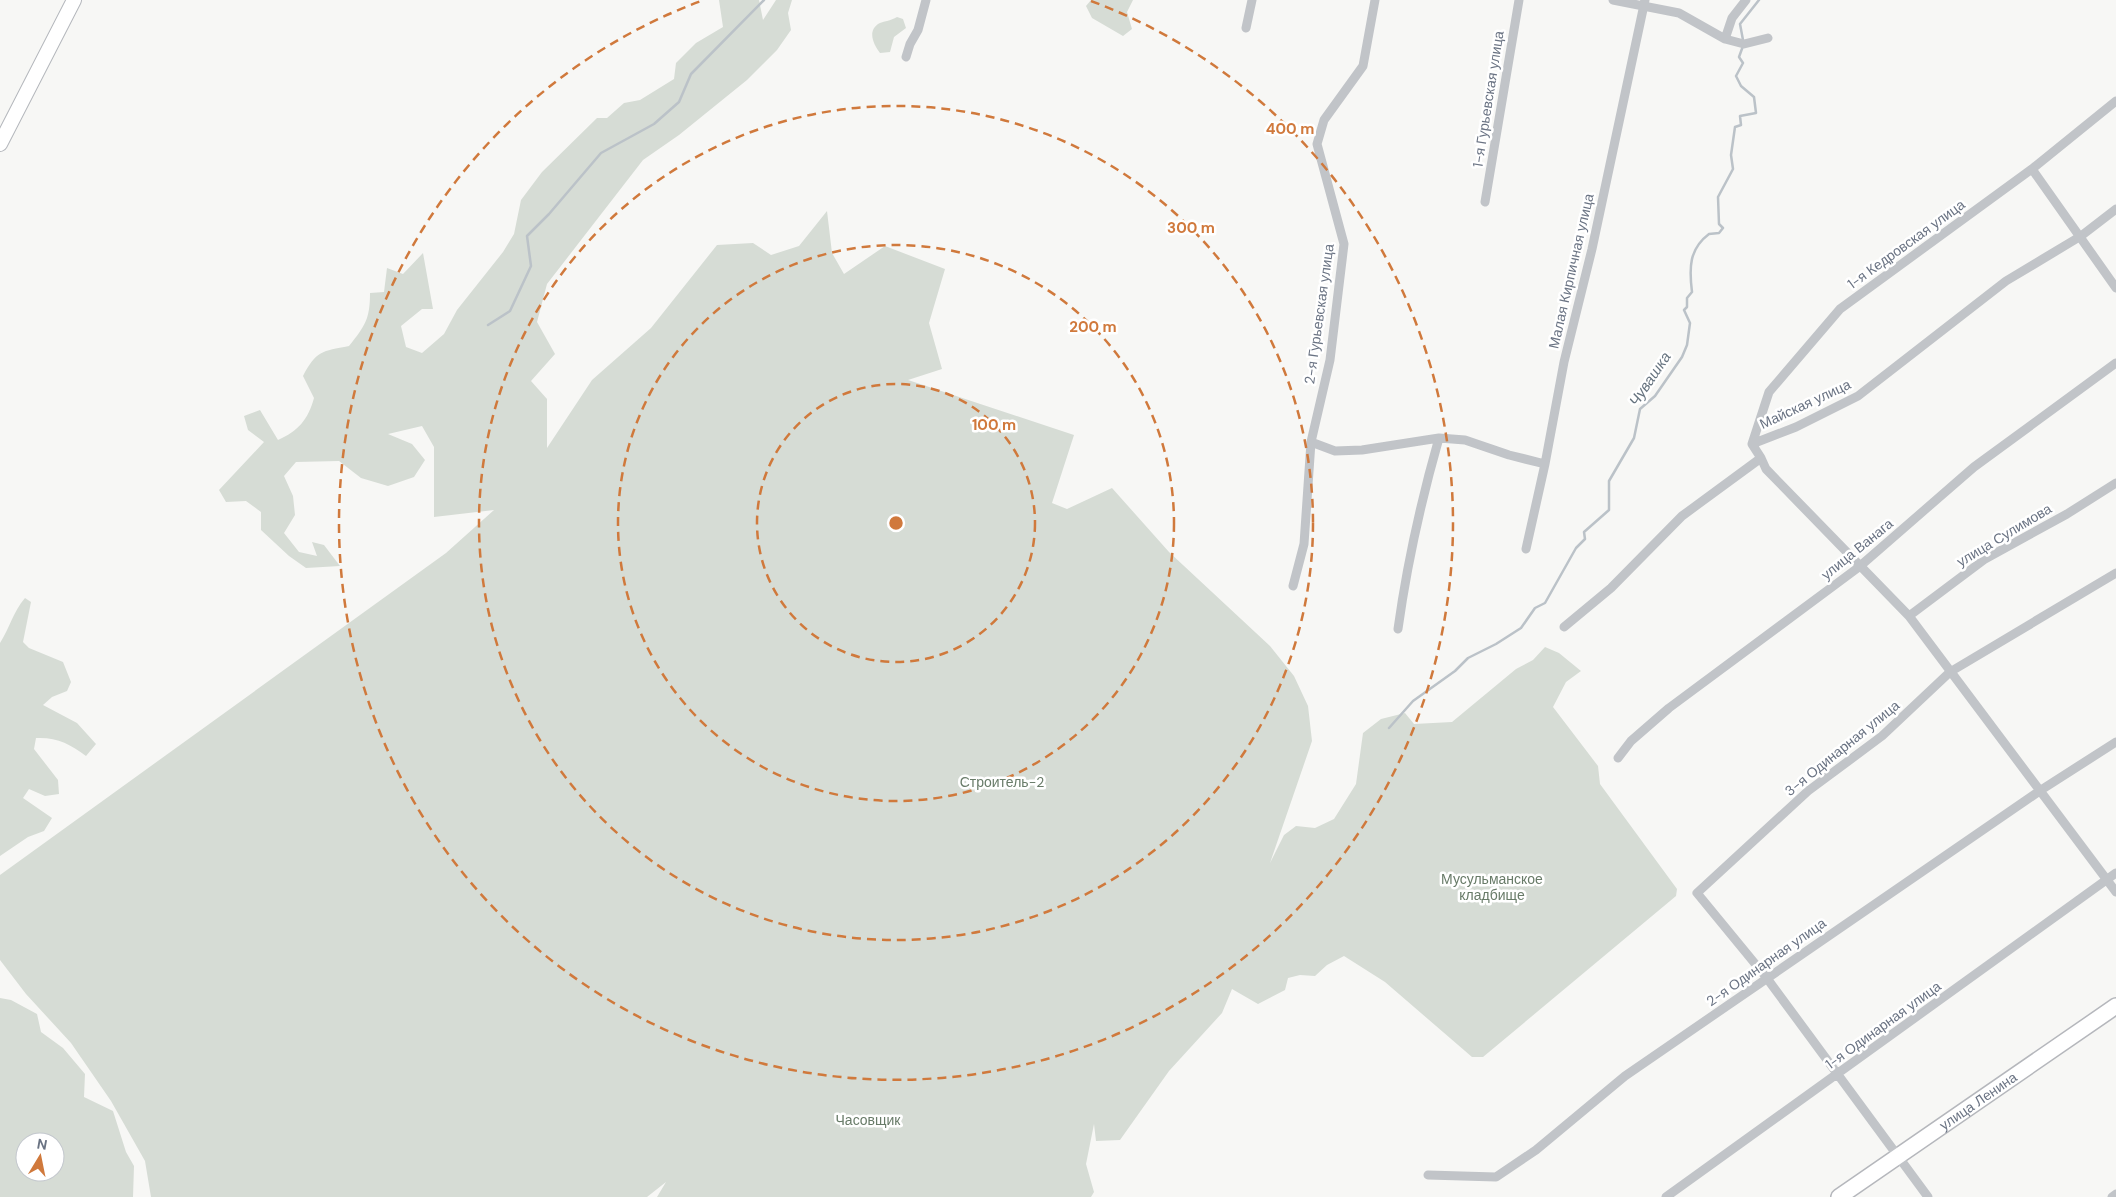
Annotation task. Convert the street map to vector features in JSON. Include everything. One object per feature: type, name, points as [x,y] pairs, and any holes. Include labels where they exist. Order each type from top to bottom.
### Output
[{"type":"main road","points":[[0,144],[74,0]]},
{"type":"main road","name":"улица Ленина","points":[[1839,1197],[2116,1006]]},
{"type":"street","points":[[906,57],[918,30],[926,0]]},
{"type":"street","points":[[1246,28],[1252,0]]},
{"type":"street","name":"2-я Гурьевская улица","points":[[1294,586],[1304,544],[1311,442],[1330,360],[1344,244],[1317,144],[1324,120],[1363,66],[1375,0]]},
{"type":"street","name":"1-я Гурьевская улица","points":[[1485,202],[1519,0]]},
{"type":"street","points":[[1613,0],[1644,2],[1679,13],[1725,39],[1744,44],[1768,38]]},
{"type":"street","points":[[1725,39],[1732,18],[1746,0]]},
{"type":"street","name":"Малая Кирпичная улица","points":[[1526,549],[1545,464],[1564,362],[1592,249],[1644,2]]},
{"type":"street","name":"1-я Кедровская улица","points":[[1752,444],[1769,392],[1840,309],[2032,169],[2116,101]]},
{"type":"street","points":[[2032,169],[2116,288]]},
{"type":"street","name":"Майская улица","points":[[2116,208],[2081,236],[2006,281],[1858,396],[1796,427],[1752,444],[1766,469],[1859,567],[1909,616],[2116,892]]},
{"type":"street","name":"улица Ванага","points":[[1618,758],[1631,741],[1669,708],[1859,567],[1974,467],[2116,363]]},
{"type":"street","points":[[1311,442],[1335,451],[1362,450],[1439,438],[1465,440],[1509,455],[1545,464]]},
{"type":"street","points":[[1398,629],[1407,566],[1417,518],[1439,438]]},
{"type":"street","points":[[1564,627],[1610,588],[1682,516],[1761,458]]},
{"type":"street","name":"улица Сулимова","points":[[1909,616],[1985,560],[2067,514],[2116,483]]},
{"type":"street","name":"3-я Одинарная улица","points":[[1766,977],[1696,893],[1808,791],[1882,736],[1950,672],[2116,573]]},
{"type":"street","name":"2-я Одинарная улица","points":[[1428,1175],[1496,1177],[1536,1150],[1625,1076],[1766,977],[2041,790],[2116,742]]},
{"type":"street","name":"1-я Одинарная улица","points":[[1666,1197],[1837,1076],[2116,873]]},
{"type":"street","points":[[1766,977],[1837,1076],[1928,1197]]},
{"type":"street","points":[[2112,1197],[2116,1194]]},
{"type":"green space","name":"Строитель-2","points":[[719,0],[759,0],[763,20],[776,0],[792,0],[788,13],[791,30],[777,50],[747,80],[679,135],[643,160],[547,284],[537,322],[555,354],[531,381],[547,399],[547,448],[592,380],[651,328],[717,245],[753,243],[771,255],[799,246],[827,211],[832,253],[844,274],[885,246],[945,269],[929,323],[942,369],[908,380],[1074,435],[1052,503],[1067,509],[1112,488],[1169,552],[1270,646],[1294,676],[1308,706],[1312,741],[1270,863],[1284,835],[1296,826],[1315,828],[1334,819],[1356,784],[1363,733],[1381,719],[1405,713],[1414,724],[1452,722],[1516,669],[1533,660],[1545,647],[1559,653],[1581,671],[1566,682],[1553,707],[1598,766],[1600,784],[1677,889],[1676,896],[1483,1057],[1472,1057],[1385,982],[1344,956],[1327,965],[1315,976],[1300,975],[1288,978],[1285,990],[1258,1004],[1232,989],[1222,1013],[1169,1071],[1120,1140],[1096,1141],[1094,1124],[1086,1164],[1094,1192],[1091,1197],[657,1197],[666,1182],[647,1197],[151,1197],[145,1161],[111,1101],[71,1043],[26,994],[0,960],[0,875],[446,553],[494,510],[434,517],[434,447],[422,426],[388,434],[412,444],[425,460],[414,477],[388,486],[361,478],[339,461],[296,462],[284,476],[293,496],[295,515],[284,533],[299,552],[317,556],[312,542],[324,545],[340,566],[306,568],[289,556],[261,530],[261,512],[246,501],[226,502],[219,490],[264,442],[248,430],[244,416],[260,410],[278,440],[297,429],[305,419],[314,398],[303,376],[316,357],[332,349],[349,346],[366,322],[370,293],[384,292],[387,268],[403,274],[423,253],[433,309],[422,309],[401,326],[406,347],[422,353],[444,334],[457,310],[503,252],[514,234],[521,200],[542,172],[597,118],[607,118],[624,103],[640,100],[674,79],[676,63],[696,43],[723,27]]},
{"type":"green space","points":[[1091,0],[1133,0],[1127,12],[1132,29],[1123,36],[1092,18],[1086,6]]},
{"type":"green space","points":[[897,17],[903,19],[906,28],[894,37],[890,52],[880,53],[874,42],[873,31],[878,24]]},
{"type":"green space","points":[[25,598],[31,602],[23,642],[29,648],[63,662],[71,682],[67,691],[52,697],[43,705],[77,723],[96,744],[86,756],[63,742],[36,738],[34,749],[58,780],[59,794],[45,796],[29,789],[23,798],[52,818],[44,831],[28,837],[0,856],[0,643],[17,609]]},
{"type":"green space","points":[[0,998],[11,1000],[37,1014],[41,1032],[63,1048],[85,1074],[84,1097],[113,1111],[126,1152],[134,1166],[133,1197],[0,1197]]},
{"type":"waterway","points":[[488,325],[510,311],[531,266],[527,236],[549,214],[601,153],[654,124],[679,102],[691,74],[764,0]]},
{"type":"waterway","name":"Чувашка","points":[[1743,40],[1740,24],[1759,0]]},
{"type":"waterway","name":"Чувашка","points":[[1389,728],[1413,701],[1455,671],[1468,658],[1496,644],[1521,628],[1535,608],[1545,603],[1576,548],[1585,539],[1584,532],[1609,510],[1609,481],[1634,438],[1640,409],[1655,396],[1682,357],[1687,345],[1690,323],[1684,310],[1687,307],[1687,298],[1692,292],[1691,267],[1694,253],[1702,240],[1709,234],[1719,233],[1723,228],[1719,224],[1718,197],[1733,169],[1731,155],[1735,127],[1741,125],[1740,116],[1756,113],[1754,97],[1741,86],[1736,76],[1743,63],[1739,57],[1743,46]]},
{"type":"park label","name":"Мусульманское кладбище","points":[[1492,888]]},
{"type":"park label","name":"Часовщик","points":[[868,1120]]}]
